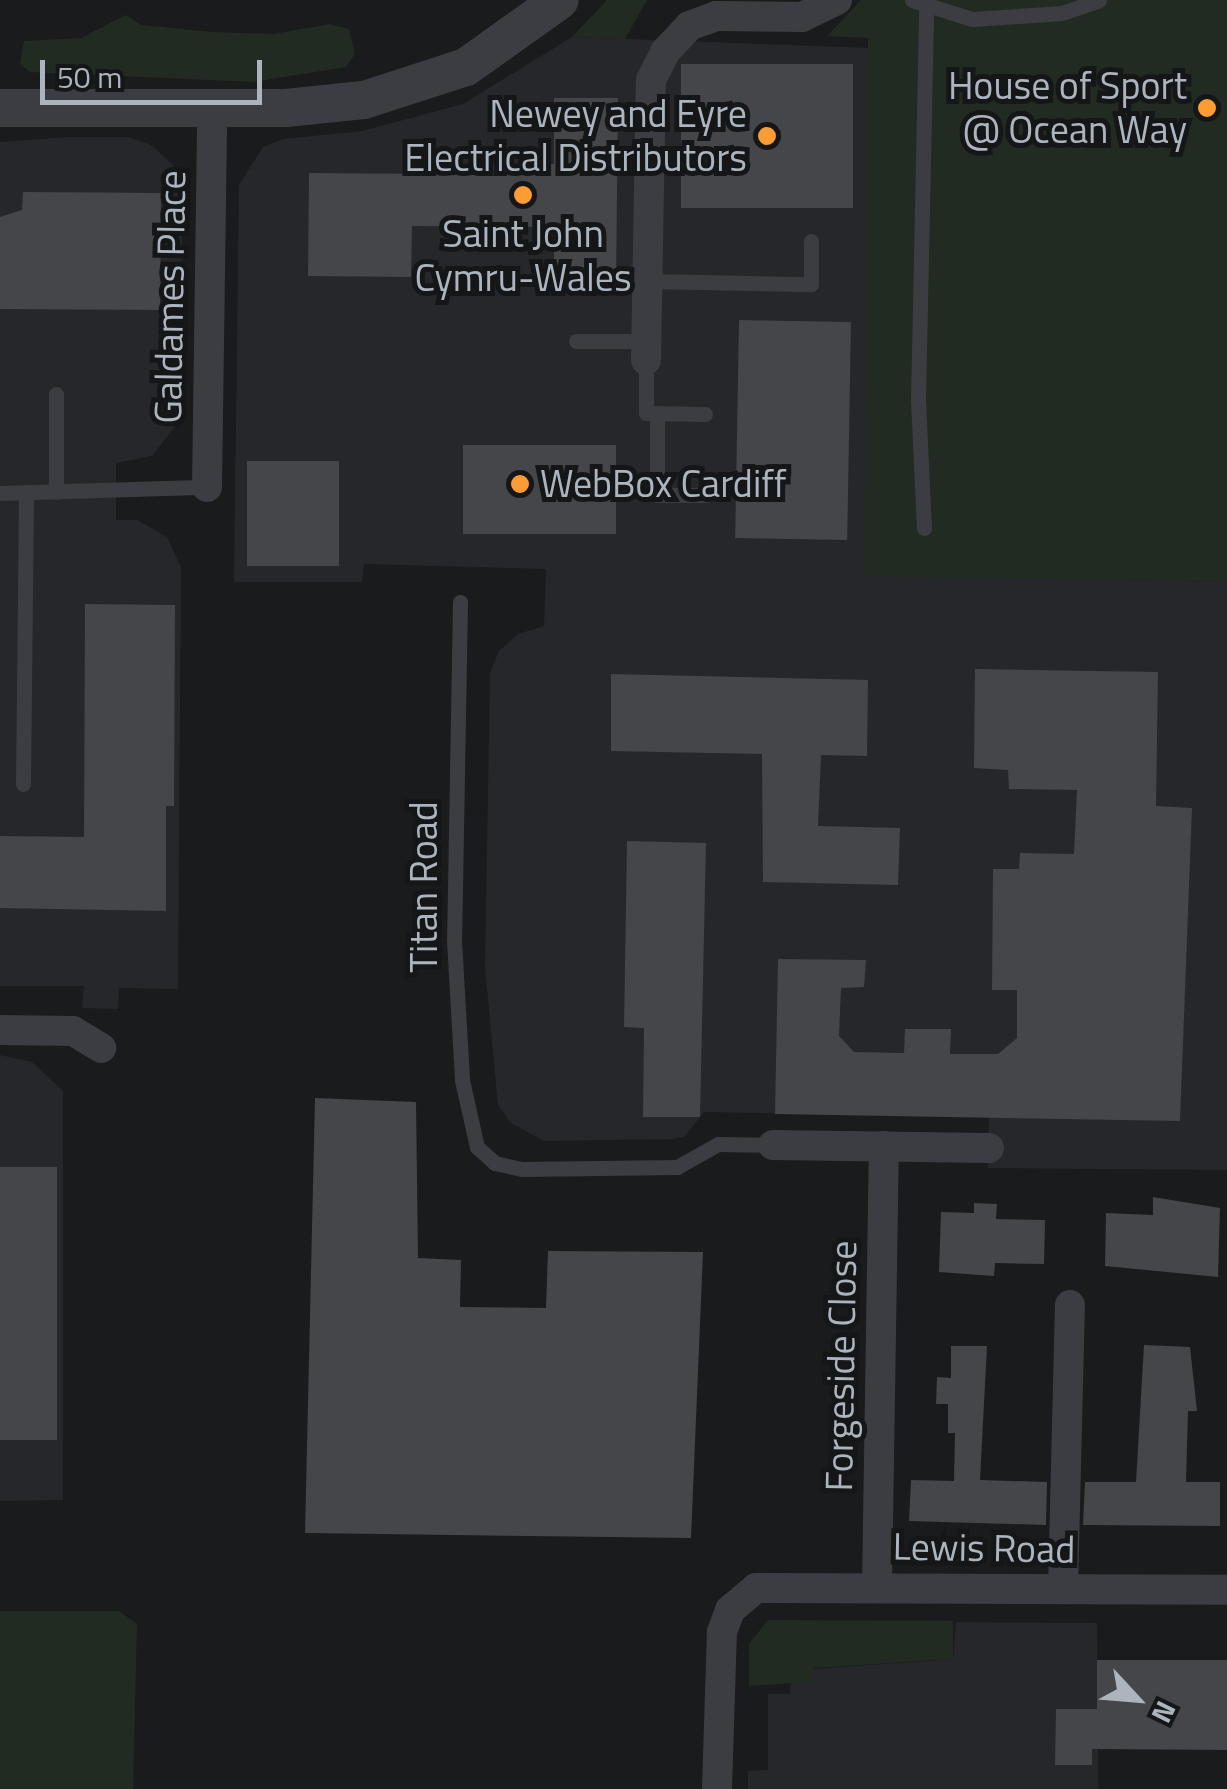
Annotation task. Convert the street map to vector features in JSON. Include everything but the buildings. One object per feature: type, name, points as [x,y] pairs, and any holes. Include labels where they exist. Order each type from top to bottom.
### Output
[{"type":"street","points":[[0,108],[326,105],[417,87],[499,48],[560,0]]},
{"type":"street","points":[[647,351],[652,80],[664,52],[689,26],[716,16],[802,17],[837,0]]},
{"type":"street","name":"Galdames Place","points":[[206,487],[212,108]]},
{"type":"street","points":[[0,1030],[73,1031],[101,1048]]},
{"type":"street","points":[[773,1145],[989,1148]]},
{"type":"street","name":"Forgeside Close","points":[[877,1586],[884,1146]]},
{"type":"street","points":[[1063,1589],[1070,1304]]},
{"type":"street","name":"Lewis Road","points":[[716,1789],[722,1632],[742,1595],[767,1585],[1227,1590]]},
{"type":"lane","points":[[924,528],[918,400],[919,4],[972,19],[1062,14],[1099,0]]},
{"type":"lane","points":[[648,281],[810,284],[811,241]]},
{"type":"lane","points":[[576,341],[647,351],[646,413],[705,414]]},
{"type":"lane","points":[[56,394],[56,492]]},
{"type":"lane","points":[[657,414],[657,495],[706,495]]},
{"type":"lane","points":[[0,493],[206,487]]},
{"type":"lane","points":[[23,784],[26,493]]},
{"type":"lane","name":"Titan Road","points":[[460,602],[456,1024],[466,1113],[477,1148],[494,1163],[522,1170],[677,1167],[718,1144],[773,1145]]},
{"type":"shaded area","points":[[607,0],[647,0],[625,39],[572,37]]},
{"type":"shaded area","points":[[861,0],[1227,0],[1227,582],[865,576],[868,38],[827,36]]},
{"type":"shaded area","points":[[126,15],[141,25],[212,32],[274,34],[329,24],[349,29],[355,54],[346,67],[253,82],[30,72],[20,64],[24,41],[81,38]]},
{"type":"shaded area","points":[[572,37],[872,48],[866,575],[1227,582],[1227,1170],[988,1168],[989,1117],[704,1112],[684,1137],[544,1141],[511,1123],[498,1105],[485,967],[490,672],[499,651],[518,634],[544,626],[546,569],[364,564],[362,582],[234,582],[239,185],[263,147],[283,139],[362,131],[463,104]]},
{"type":"shaded area","points":[[128,137],[151,145],[173,165],[182,195],[180,420],[152,456],[116,463],[116,520],[137,520],[167,537],[181,567],[178,989],[119,988],[118,1009],[82,1008],[84,986],[0,986],[0,142]]},
{"type":"shaded area","points":[[0,1055],[32,1062],[63,1091],[63,1500],[0,1501]]},
{"type":"shaded area","points":[[0,1611],[119,1611],[137,1624],[133,1789],[0,1789]]},
{"type":"shaded area","points":[[768,1620],[953,1621],[953,1659],[814,1668],[813,1682],[749,1686],[749,1644]]},
{"type":"shaded area","points":[[956,1622],[1097,1623],[1098,1789],[748,1789],[748,1771],[768,1770],[768,1694],[790,1694],[791,1681],[813,1669],[953,1659]]},
{"type":"place","name":"House of Sport @ Ocean Way","points":[[1207,108]]},
{"type":"place","name":"Newey and Eyre Electrical Distributors","points":[[767,136]]},
{"type":"place","name":"Saint John Cymru-Wales","points":[[523,195]]},
{"type":"place","name":"WebBox Cardiff","points":[[520,484]]}]
